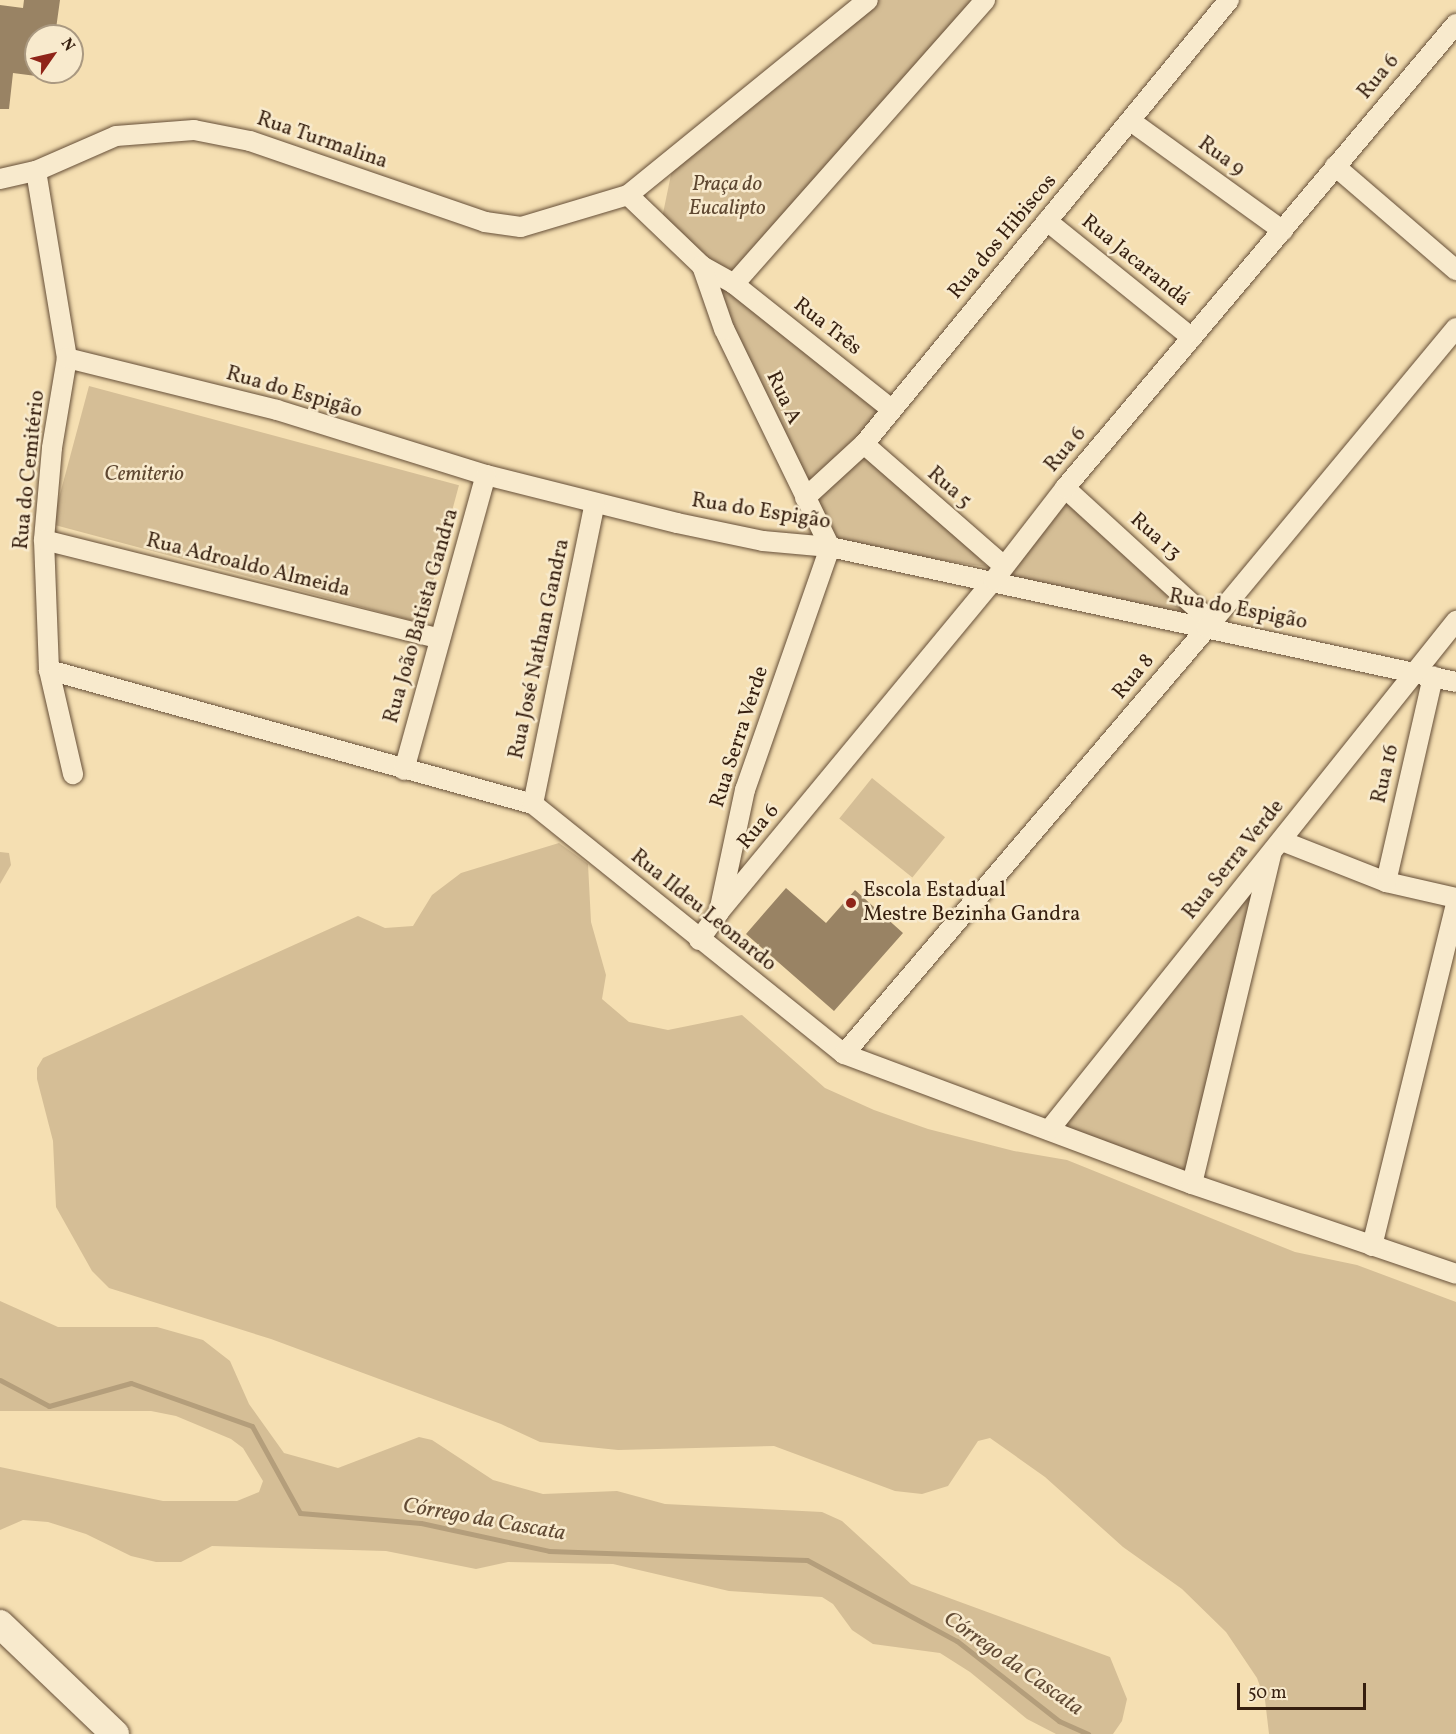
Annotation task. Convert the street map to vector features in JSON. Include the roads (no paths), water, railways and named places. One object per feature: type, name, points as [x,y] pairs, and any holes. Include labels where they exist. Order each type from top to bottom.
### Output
[{"type":"street","points":[[868,0],[628,195],[702,266],[734,284],[985,0]]},
{"type":"street","name":"Rua dos Hibiscos","points":[[805,498],[864,444],[890,408],[1132,122],[1229,0]]},
{"type":"street","name":"Rua 6","points":[[720,912],[999,573],[1065,488],[1456,24]]},
{"type":"street","name":"Rua 9","points":[[1132,122],[1282,231]]},
{"type":"street","name":"Rua Turmalina","points":[[0,179],[36,171],[116,136],[194,130],[250,141],[485,222],[521,227],[628,195]]},
{"type":"street","points":[[1335,166],[1456,270]]},
{"type":"street","name":"Rua do Cemitério","points":[[36,171],[67,358],[52,448],[44,540],[49,670],[73,774]]},
{"type":"street","name":"Rua Jacarandá","points":[[1047,220],[1192,338]]},
{"type":"street","name":"Rua A","points":[[702,266],[724,329],[830,547]]},
{"type":"street","name":"Rua Três","points":[[734,284],[890,408]]},
{"type":"street","name":"Rua 8","points":[[844,1054],[1210,625],[1456,328]]},
{"type":"street","name":"Rua do Espigão","points":[[67,358],[277,410],[486,475],[595,503],[763,541],[830,547],[999,573],[1102,608],[1210,625],[1456,682]]},
{"type":"street","name":"Rua 5","points":[[864,444],[999,573]]},
{"type":"street","name":"Rua João Batista Gandra","points":[[404,770],[486,475]]},
{"type":"street","name":"Rua 13","points":[[1065,488],[1210,625]]},
{"type":"street","name":"Rua José Nathan Gandra","points":[[533,804],[595,503]]},
{"type":"street","name":"Rua Adroaldo Almeida","points":[[44,540],[440,639]]},
{"type":"street","name":"Rua Serra Verde","points":[[699,940],[720,912],[745,790],[830,547]]},
{"type":"street","name":"Rua Serra Verde","points":[[1049,1130],[1456,621]]},
{"type":"street","points":[[49,670],[533,804]]},
{"type":"street","name":"Rua 16","points":[[1386,882],[1433,676]]},
{"type":"street","name":"Rua Ildeu Leonardo","points":[[533,804],[699,940],[844,1054],[1192,1184],[1456,1274]]},
{"type":"street","points":[[1192,1184],[1277,847],[1386,882],[1456,898]]},
{"type":"street","points":[[1372,1246],[1456,905]]},
{"type":"street","points":[[0,1624],[115,1734]]},
{"type":"waterway","name":"Córrego da Cascata","points":[[0,1380],[49,1406],[131,1383],[252,1426],[300,1513],[421,1523],[549,1551],[807,1560],[957,1641],[1059,1721],[1088,1734]]},
{"type":"place","name":"Escola Estadual Mestre Bezinha Gandra","points":[[851,903]]},
{"type":"park label","name":"Praça do Eucalipto","points":[[727,197]]},
{"type":"park label","name":"Cemiterio","points":[[144,475]]}]
